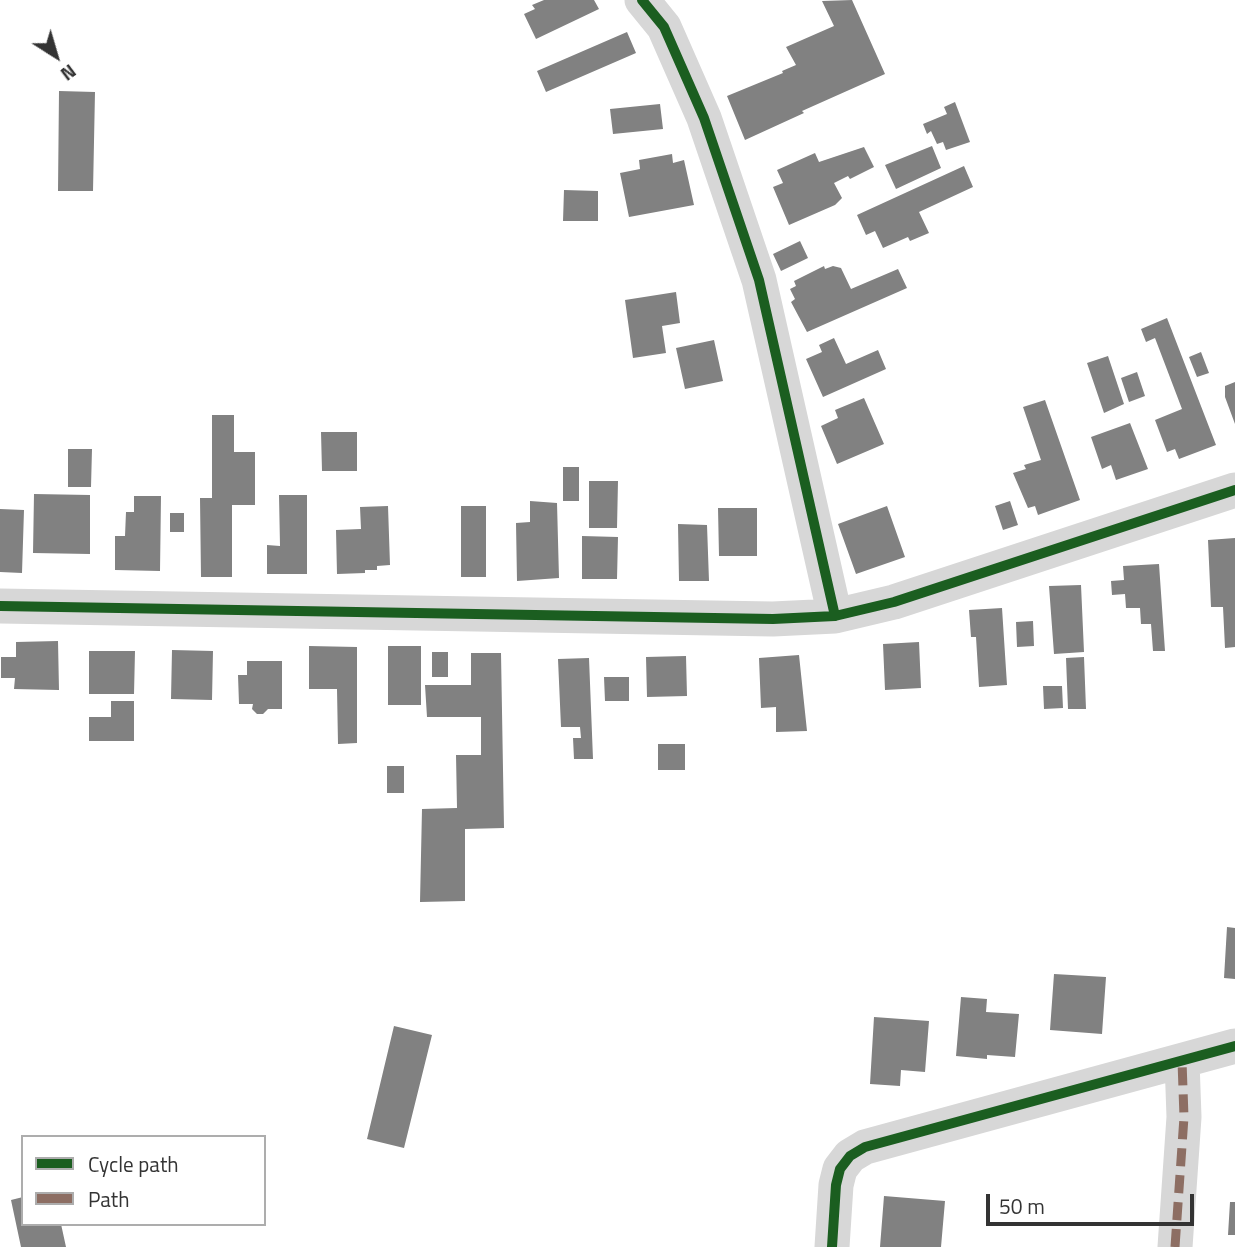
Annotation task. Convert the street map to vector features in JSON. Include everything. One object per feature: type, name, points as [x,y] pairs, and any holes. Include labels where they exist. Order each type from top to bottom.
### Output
[{"type":"street","points":[[642,0],[664,27],[704,118],[759,280],[835,616]]},
{"type":"street","points":[[0,606],[773,619],[835,616],[894,602],[1235,490]]},
{"type":"street","points":[[832,1247],[835,1185],[840,1169],[850,1156],[865,1147],[1235,1046]]},
{"type":"street","points":[[1175,1247],[1184,1117],[1182,1060]]},
{"type":"building","points":[[544,0],[594,0],[599,9],[536,39],[524,14],[535,9],[532,5]]},
{"type":"building","points":[[852,0],[885,74],[745,140],[727,96],[796,65],[786,47],[834,26],[822,1]]},
{"type":"building","points":[[627,32],[636,53],[546,92],[537,71]]},
{"type":"building","points":[[59,91],[95,92],[93,191],[58,191]]},
{"type":"building","points":[[955,102],[970,142],[946,150],[943,142],[937,144],[931,131],[927,134],[923,124],[947,114],[944,107]]},
{"type":"building","points":[[660,104],[663,129],[613,134],[610,109]]},
{"type":"building","points":[[932,146],[941,168],[896,189],[885,165]]},
{"type":"building","points":[[864,147],[874,167],[850,179],[848,176],[834,183],[842,198],[835,205],[789,225],[773,187],[783,183],[777,170],[815,153],[819,162]]},
{"type":"building","points":[[672,154],[673,163],[684,160],[694,205],[629,217],[620,173],[640,169],[639,160]]},
{"type":"building","points":[[964,166],[973,187],[919,212],[929,233],[910,241],[908,237],[883,248],[875,231],[866,235],[857,215]]},
{"type":"building","points":[[564,190],[598,191],[598,221],[563,221]]},
{"type":"building","points":[[800,241],[808,258],[781,271],[773,254]]},
{"type":"building","points":[[824,266],[825,269],[833,266],[841,268],[851,289],[898,269],[907,288],[807,332],[791,302],[795,299],[790,289],[796,286],[794,281]]},
{"type":"building","points":[[676,292],[680,323],[662,326],[666,353],[633,358],[625,300]]},
{"type":"building","points":[[1167,318],[1216,445],[1179,459],[1175,449],[1167,452],[1155,420],[1182,409],[1155,338],[1146,342],[1141,329]]},
{"type":"building","points":[[834,338],[846,364],[878,350],[886,369],[823,397],[806,359],[822,352],[819,345]]},
{"type":"building","points":[[714,340],[723,381],[685,389],[676,348]]},
{"type":"building","points":[[1201,352],[1209,373],[1197,377],[1189,357]]},
{"type":"building","points":[[1108,356],[1124,404],[1104,413],[1087,363]]},
{"type":"building","points":[[1137,372],[1145,396],[1129,402],[1121,378]]},
{"type":"building","points":[[1235,382],[1235,424],[1225,397],[1225,386]]},
{"type":"building","points":[[864,398],[884,444],[837,464],[821,426],[838,418],[835,410]]},
{"type":"building","points":[[1045,400],[1080,500],[1038,515],[1035,506],[1028,508],[1013,473],[1026,469],[1024,465],[1041,460],[1023,407]]},
{"type":"building","points":[[212,415],[234,415],[234,452],[255,452],[255,505],[232,505],[232,577],[201,577],[200,498],[212,498]]},
{"type":"building","points":[[1130,423],[1148,469],[1116,480],[1111,465],[1102,469],[1091,437]]},
{"type":"building","points":[[321,432],[357,432],[357,471],[322,471]]},
{"type":"building","points":[[68,449],[92,449],[91,487],[68,487]]},
{"type":"building","points":[[563,467],[579,467],[579,501],[563,501]]},
{"type":"building","points":[[589,481],[618,481],[617,528],[589,528]]},
{"type":"building","points":[[34,494],[90,495],[90,554],[33,553]]},
{"type":"building","points":[[279,495],[307,495],[307,574],[267,574],[267,545],[280,546]]},
{"type":"building","points":[[134,496],[161,496],[160,571],[115,570],[115,536],[125,536],[126,512],[134,512]]},
{"type":"building","points":[[530,501],[557,503],[559,578],[517,581],[516,523],[530,522]]},
{"type":"building","points":[[1010,501],[1018,525],[1003,530],[995,506]]},
{"type":"building","points":[[388,506],[390,565],[377,566],[377,570],[365,570],[365,573],[337,574],[336,530],[361,529],[360,507]]},
{"type":"building","points":[[461,506],[486,506],[486,577],[461,577]]},
{"type":"building","points":[[887,506],[905,557],[856,574],[838,524]]},
{"type":"building","points":[[718,508],[757,508],[757,556],[719,556]]},
{"type":"building","points":[[0,509],[24,510],[22,573],[0,572]]},
{"type":"building","points":[[170,513],[184,513],[184,532],[170,532]]},
{"type":"building","points":[[678,524],[707,525],[709,581],[679,581]]},
{"type":"building","points":[[582,536],[618,537],[617,579],[582,579]]},
{"type":"building","points":[[1235,538],[1235,647],[1225,648],[1223,607],[1211,607],[1208,540]]},
{"type":"building","points":[[1159,564],[1165,651],[1153,651],[1151,624],[1141,624],[1140,608],[1126,608],[1125,594],[1112,595],[1111,581],[1124,580],[1123,566]]},
{"type":"building","points":[[1081,585],[1084,652],[1054,654],[1049,586]]},
{"type":"building","points":[[1002,608],[1007,685],[979,687],[976,637],[971,637],[969,610]]},
{"type":"building","points":[[1033,621],[1034,646],[1017,647],[1016,622]]},
{"type":"building","points":[[58,641],[59,690],[14,689],[15,678],[1,678],[1,657],[16,657],[16,642]]},
{"type":"building","points":[[919,642],[921,688],[885,690],[883,644]]},
{"type":"building","points":[[309,646],[357,647],[357,743],[338,744],[337,689],[309,689]]},
{"type":"building","points":[[388,646],[421,646],[421,705],[388,705]]},
{"type":"building","points":[[172,650],[213,651],[212,700],[171,699]]},
{"type":"building","points":[[89,651],[135,651],[134,694],[89,694]]},
{"type":"building","points":[[432,652],[448,652],[448,677],[432,677]]},
{"type":"building","points":[[471,653],[501,653],[504,828],[465,829],[465,901],[420,902],[422,809],[457,808],[456,755],[481,755],[481,717],[427,717],[425,685],[471,685]]},
{"type":"building","points":[[799,655],[807,731],[776,732],[776,707],[761,708],[759,658]]},
{"type":"building","points":[[686,656],[687,696],[647,697],[646,657]]},
{"type":"building","points":[[1084,657],[1086,709],[1068,709],[1066,658]]},
{"type":"building","points":[[589,658],[593,759],[574,759],[573,738],[581,738],[580,727],[561,727],[558,659]]},
{"type":"building","points":[[247,661],[282,661],[282,709],[268,709],[263,714],[257,714],[252,709],[253,704],[239,704],[238,675],[247,675]]},
{"type":"building","points":[[604,677],[629,677],[629,701],[605,701]]},
{"type":"building","points":[[1043,686],[1062,686],[1063,708],[1044,709]]},
{"type":"building","points":[[111,701],[134,701],[134,741],[89,741],[89,717],[111,717]]},
{"type":"building","points":[[658,744],[685,744],[685,770],[658,770]]},
{"type":"building","points":[[387,766],[404,766],[404,793],[387,793]]},
{"type":"building","points":[[1227,927],[1235,928],[1235,979],[1224,978]]},
{"type":"building","points":[[1054,974],[1106,977],[1102,1034],[1050,1030]]},
{"type":"building","points":[[961,997],[987,999],[986,1012],[1019,1014],[1015,1057],[987,1055],[987,1059],[956,1056]]},
{"type":"building","points":[[874,1017],[929,1021],[925,1072],[901,1070],[900,1086],[870,1084]]},
{"type":"building","points":[[394,1026],[432,1035],[404,1148],[367,1139]]},
{"type":"building","points":[[884,1196],[945,1201],[941,1247],[880,1247]]},
{"type":"building","points":[[21,1198],[21,1226],[61,1226],[66,1247],[21,1247],[11,1200]]},
{"type":"building","points":[[1230,1202],[1235,1202],[1235,1235],[1228,1235]]},
{"type":"marked path","points":[[1175,1247],[1184,1117],[1182,1061]]},
{"type":"cycle path","points":[[642,0],[664,27],[704,118],[759,280],[835,616]]},
{"type":"cycle path","points":[[0,606],[773,619],[835,616],[894,602],[1235,490]]},
{"type":"cycle path","points":[[832,1247],[836,1185],[840,1169],[850,1156],[865,1147],[1235,1046]]}]
